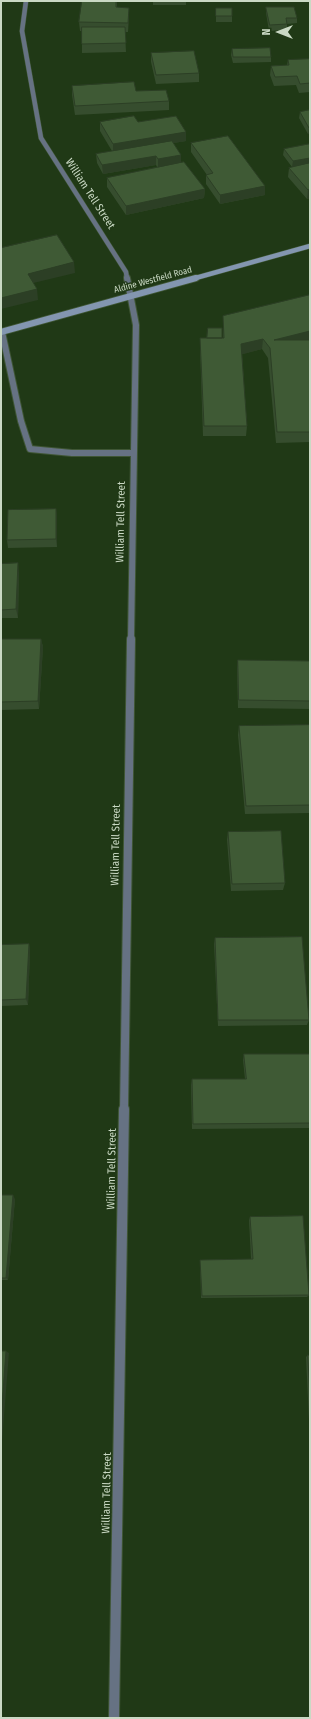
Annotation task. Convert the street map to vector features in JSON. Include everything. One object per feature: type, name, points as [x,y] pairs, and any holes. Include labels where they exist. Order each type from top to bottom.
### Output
[{"type":"main road","name":"Aldine Westfield Road","points":[[1,332],[310,246]]},
{"type":"street","name":"William Tell Street","points":[[26,1],[22,31],[41,138],[126,272],[132,295],[136,325],[114,1718]]},
{"type":"street","points":[[1,332],[21,421],[30,448],[72,453],[133,453]]},
{"type":"building","points":[[82,1],[116,1],[116,7],[129,8],[128,23],[79,22]]},
{"type":"building","points":[[266,7],[294,7],[297,18],[286,18],[287,24],[270,25]]},
{"type":"building","points":[[216,8],[232,8],[232,16],[216,16]]},
{"type":"building","points":[[82,27],[125,27],[126,43],[82,44]]},
{"type":"building","points":[[270,48],[271,57],[233,57],[232,49]]},
{"type":"building","points":[[194,51],[199,73],[156,75],[151,53]]},
{"type":"building","points":[[310,59],[310,83],[300,84],[297,76],[275,77],[271,66],[289,65],[288,60]]},
{"type":"building","points":[[134,82],[136,91],[166,90],[169,101],[75,106],[72,86]]},
{"type":"building","points":[[310,110],[310,128],[309,128],[300,112]]},
{"type":"building","points":[[134,116],[138,122],[176,116],[186,132],[113,144],[100,122]]},
{"type":"building","points":[[228,136],[265,186],[220,195],[206,175],[213,173],[191,143]]},
{"type":"building","points":[[172,141],[181,155],[158,159],[156,156],[102,165],[96,154]]},
{"type":"building","points":[[310,144],[310,158],[293,161],[284,149]]},
{"type":"building","points":[[184,162],[205,189],[126,206],[107,178]]},
{"type":"building","points":[[310,163],[310,189],[308,190],[289,168]]},
{"type":"building","points":[[57,235],[74,262],[28,274],[37,289],[1,298],[1,248]]},
{"type":"building","points":[[310,295],[310,331],[274,340],[310,340],[310,432],[277,432],[270,348],[263,339],[241,344],[247,426],[204,426],[200,338],[224,338],[223,316]]},
{"type":"building","points":[[208,328],[222,328],[222,338],[207,338]]},
{"type":"building","points":[[56,509],[56,539],[7,540],[8,510]]},
{"type":"building","points":[[18,563],[16,609],[1,610],[1,564]]},
{"type":"building","points":[[1,639],[41,639],[38,701],[1,702]]},
{"type":"building","points":[[238,660],[310,661],[310,701],[239,700]]},
{"type":"building","points":[[310,725],[310,805],[246,806],[239,726]]},
{"type":"building","points":[[281,831],[285,883],[232,884],[228,832]]},
{"type":"building","points":[[302,937],[309,1020],[218,1020],[215,938]]},
{"type":"building","points":[[29,944],[26,999],[1,1000],[1,945]]},
{"type":"building","points":[[244,1054],[310,1054],[310,1123],[193,1124],[192,1079],[246,1079]]},
{"type":"building","points":[[1,1195],[13,1195],[6,1278],[1,1278]]},
{"type":"building","points":[[303,1216],[309,1295],[202,1296],[200,1260],[253,1259],[250,1217]]},
{"type":"building","points":[[1,1351],[6,1351],[1,1419]]},
{"type":"building","points":[[308,1355],[310,1356],[310,1395]]}]
